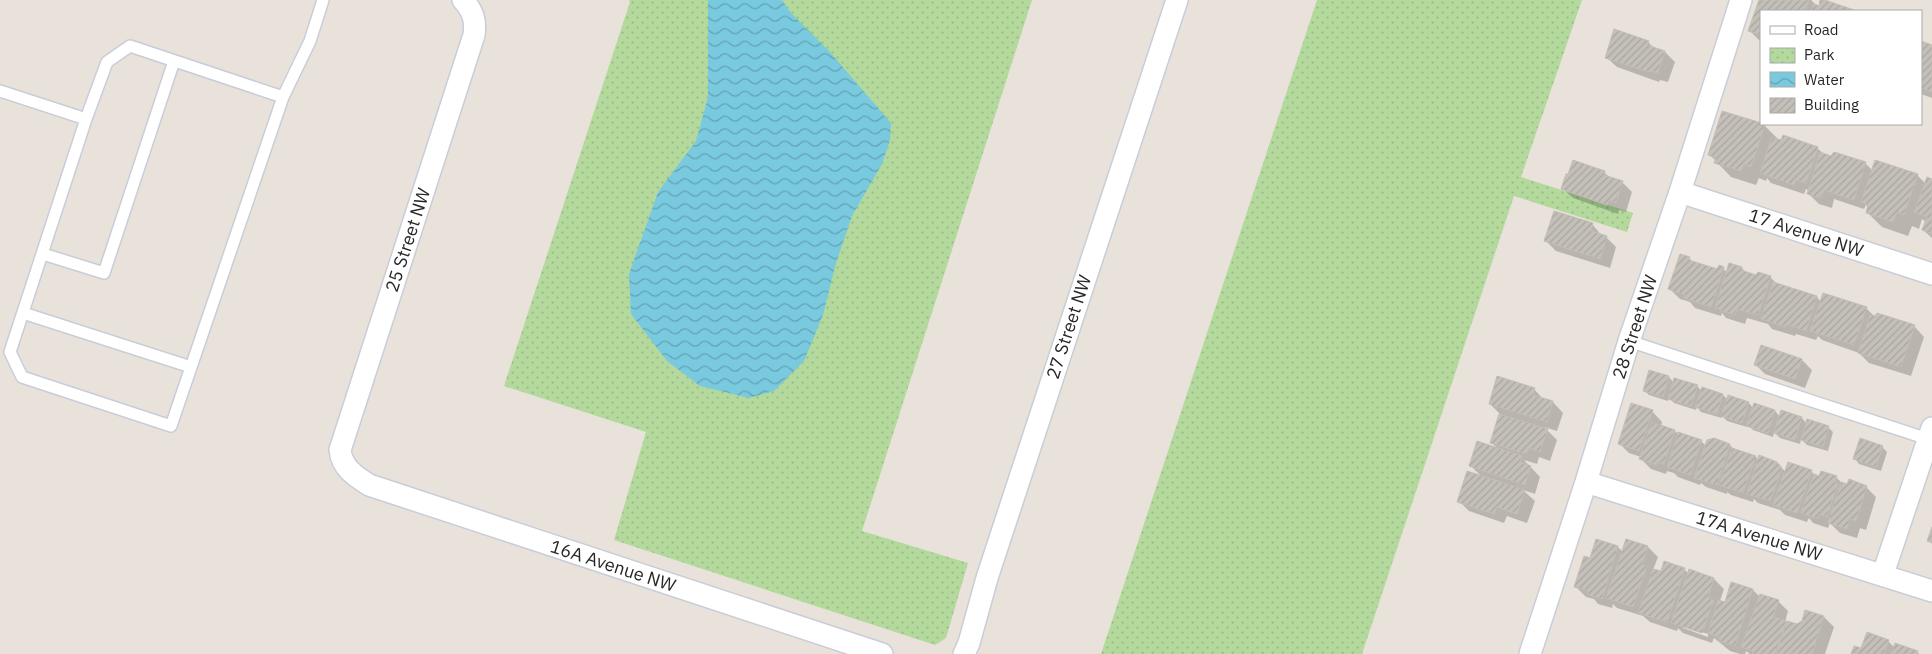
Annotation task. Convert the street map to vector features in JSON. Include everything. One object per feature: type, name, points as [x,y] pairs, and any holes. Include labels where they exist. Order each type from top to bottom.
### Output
[{"type":"street","name":"27 Street NW","points":[[964,654],[969,643],[990,569],[1177,0]]},
{"type":"street","name":"28 Street NW","points":[[1530,654],[1586,482],[1629,341],[1680,192],[1741,0]]},
{"type":"street","name":"25 Street NW","points":[[349,470],[342,461],[340,450],[474,35],[476,26],[467,4]]},
{"type":"street","name":"17 Avenue NW","points":[[1680,192],[1932,274]]},
{"type":"street","points":[[1883,574],[1931,436]]},
{"type":"street","name":"16A Avenue NW","points":[[349,470],[369,485],[882,654]]},
{"type":"street","name":"17A Avenue NW","points":[[1586,482],[1932,591]]},
{"type":"lane","points":[[283,97],[130,46],[107,62],[86,119],[10,352],[22,377],[171,426],[283,97],[310,41],[323,0]]},
{"type":"lane","points":[[42,254],[104,273],[174,60]]},
{"type":"lane","points":[[0,91],[86,119]]},
{"type":"lane","points":[[23,313],[191,367]]},
{"type":"lane","points":[[1629,341],[1931,436]]},
{"type":"green space","points":[[629,0],[1032,0],[862,531],[968,563],[946,638],[935,645],[614,540],[646,432],[504,386],[630,2]]},
{"type":"green space","points":[[1317,0],[1582,0],[1521,177],[1633,213],[1627,232],[1514,196],[1362,654],[1101,654]]},
{"type":"water","points":[[708,0],[782,0],[791,13],[829,51],[891,123],[890,140],[882,164],[852,216],[836,263],[823,315],[804,361],[774,391],[749,398],[700,386],[667,361],[631,314],[629,274],[658,192],[696,141],[708,97]]},
{"type":"building","points":[[1759,0],[1809,0],[1805,10],[1760,10],[1760,35],[1748,31]]},
{"type":"building","points":[[1820,0],[1825,0],[1854,10],[1811,10],[1814,4],[1819,6]]},
{"type":"building","points":[[1614,29],[1649,41],[1647,45],[1665,51],[1658,73],[1605,58]]},
{"type":"building","points":[[1922,41],[1932,45],[1932,92],[1922,88]]},
{"type":"building","points":[[1722,111],[1765,125],[1751,167],[1744,164],[1741,171],[1714,163],[1716,158],[1708,155]]},
{"type":"building","points":[[1783,135],[1818,147],[1806,183],[1796,180],[1794,185],[1760,173],[1772,137],[1781,140]]},
{"type":"building","points":[[1820,152],[1831,156],[1834,152],[1866,162],[1854,200],[1824,190],[1821,198],[1807,194]]},
{"type":"building","points":[[1573,160],[1605,171],[1604,175],[1623,181],[1616,203],[1609,200],[1607,205],[1561,189]]},
{"type":"building","points":[[1875,160],[1918,174],[1904,215],[1897,212],[1893,222],[1866,213],[1868,205],[1861,202]]},
{"type":"building","points":[[1927,177],[1932,179],[1932,234],[1922,230],[1927,217],[1914,212]]},
{"type":"building","points":[[1554,211],[1593,223],[1591,231],[1607,236],[1600,259],[1544,241]]},
{"type":"building","points":[[1680,254],[1690,257],[1689,260],[1717,269],[1719,265],[1724,267],[1711,307],[1684,298],[1685,295],[1668,289]]},
{"type":"building","points":[[1729,263],[1742,267],[1741,270],[1756,275],[1758,272],[1771,276],[1758,315],[1737,309],[1735,315],[1715,308]]},
{"type":"building","points":[[1773,282],[1817,296],[1806,331],[1786,324],[1785,327],[1761,319]]},
{"type":"building","points":[[1823,293],[1867,307],[1854,345],[1810,331]]},
{"type":"building","points":[[1877,313],[1915,325],[1901,367],[1858,353],[1870,315],[1875,316]]},
{"type":"building","points":[[1761,345],[1802,359],[1795,379],[1754,365]]},
{"type":"building","points":[[1649,370],[1669,376],[1663,397],[1643,391]]},
{"type":"building","points":[[1497,376],[1535,388],[1533,395],[1553,401],[1547,422],[1489,404]]},
{"type":"building","points":[[1674,378],[1698,385],[1691,406],[1668,399]]},
{"type":"building","points":[[1702,387],[1723,394],[1717,414],[1695,407]]},
{"type":"building","points":[[1728,395],[1749,402],[1742,423],[1721,416]]},
{"type":"building","points":[[1631,403],[1653,410],[1639,451],[1618,444]]},
{"type":"building","points":[[1754,403],[1775,410],[1768,433],[1746,426]]},
{"type":"building","points":[[1781,410],[1802,417],[1795,440],[1774,433]]},
{"type":"building","points":[[1499,414],[1548,429],[1540,452],[1529,448],[1527,454],[1490,443]]},
{"type":"building","points":[[1807,419],[1829,426],[1823,447],[1801,440]]},
{"type":"building","points":[[1652,422],[1675,430],[1664,464],[1657,462],[1656,465],[1639,459]]},
{"type":"building","points":[[1678,432],[1702,440],[1690,475],[1667,467]]},
{"type":"building","points":[[1714,438],[1730,444],[1717,485],[1694,478],[1707,440]]},
{"type":"building","points":[[1860,438],[1883,446],[1876,467],[1853,459]]},
{"type":"building","points":[[1477,441],[1522,456],[1520,462],[1531,466],[1525,485],[1469,466]]},
{"type":"building","points":[[1732,448],[1756,456],[1743,493],[1719,485]]},
{"type":"building","points":[[1759,455],[1777,462],[1782,468],[1770,501],[1747,494]]},
{"type":"building","points":[[1788,462],[1812,470],[1797,513],[1773,505]]},
{"type":"building","points":[[1467,471],[1525,490],[1517,514],[1497,507],[1494,514],[1457,502]]},
{"type":"building","points":[[1821,471],[1837,476],[1835,482],[1838,483],[1827,517],[1820,514],[1818,519],[1801,513],[1814,474],[1819,476]]},
{"type":"building","points":[[1849,479],[1867,486],[1856,521],[1850,519],[1847,529],[1828,523],[1841,482],[1847,484]]},
{"type":"building","points":[[1932,527],[1932,543],[1927,541]]},
{"type":"building","points":[[1596,539],[1618,546],[1602,599],[1587,594],[1588,591],[1574,587],[1584,556],[1590,558]]},
{"type":"building","points":[[1626,539],[1648,546],[1642,565],[1647,566],[1633,607],[1606,598]]},
{"type":"building","points":[[1664,561],[1685,568],[1667,622],[1638,613],[1653,569],[1661,571]]},
{"type":"building","points":[[1689,569],[1714,578],[1708,598],[1714,600],[1702,633],[1671,623]]},
{"type":"building","points":[[1731,582],[1753,589],[1735,646],[1719,641],[1720,637],[1708,633],[1718,600],[1725,602]]},
{"type":"building","points":[[1760,594],[1779,600],[1773,617],[1786,621],[1775,654],[1752,654],[1753,651],[1741,647]]},
{"type":"building","points":[[1805,610],[1824,616],[1812,654],[1776,654],[1787,621],[1797,624],[1802,621]]},
{"type":"building","points":[[1867,632],[1889,640],[1884,654],[1851,654],[1854,646],[1861,648]]},
{"type":"building","points":[[1895,643],[1918,651],[1917,654],[1891,654]]}]
